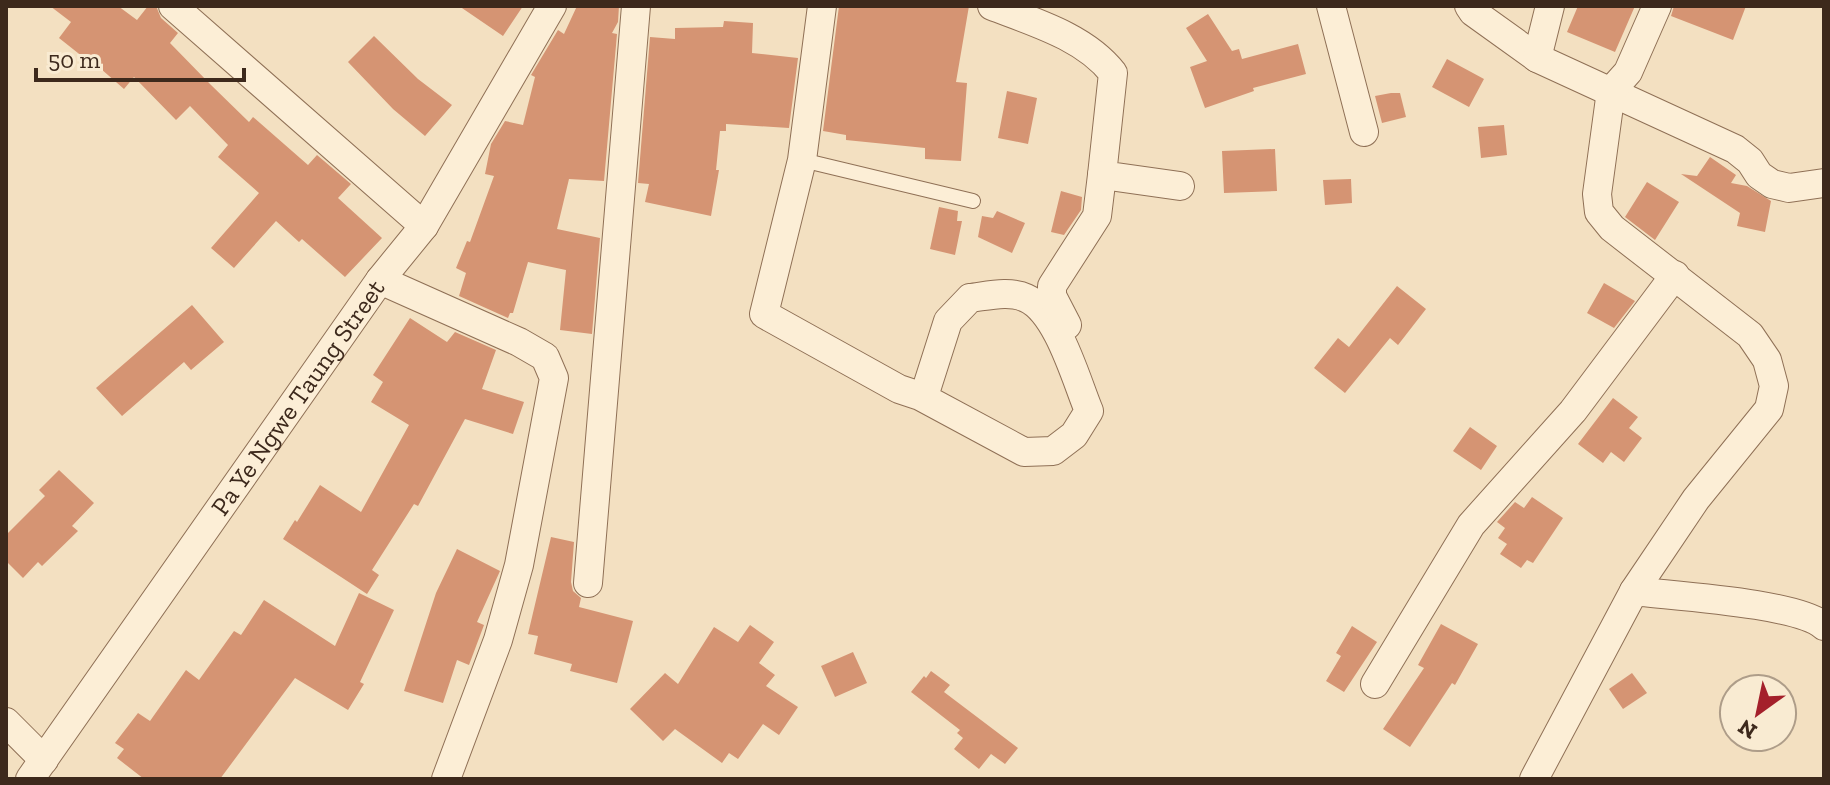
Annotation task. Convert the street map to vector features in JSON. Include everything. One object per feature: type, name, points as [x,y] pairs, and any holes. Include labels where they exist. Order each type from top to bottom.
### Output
[{"type":"street","points":[[173,6],[424,226]]},
{"type":"street","name":"Pa Ye Ngwe Taung Street","points":[[37,770],[380,280],[424,226],[552,6]]},
{"type":"street","points":[[588,583],[636,6]]},
{"type":"street","points":[[822,6],[802,160],[764,314],[899,389],[920,396],[1024,452],[1053,451],[1074,435],[1089,411],[1049,314],[1026,297],[1007,294],[970,298],[948,321],[926,390],[920,396]]},
{"type":"street","points":[[992,6],[1060,34],[1099,55],[1113,73],[1097,216],[1052,286],[1052,296],[1100,387]]},
{"type":"street","points":[[1331,6],[1364,132]]},
{"type":"street","points":[[1469,6],[1537,58],[1735,149],[1772,184],[1789,188],[1824,183]]},
{"type":"street","points":[[1537,58],[1550,6]]},
{"type":"street","points":[[1534,779],[1634,591],[1696,499],[1769,409],[1774,386],[1767,360],[1750,335],[1612,228],[1599,212],[1597,194],[1611,91],[1628,72],[1657,6]]},
{"type":"street","points":[[1102,175],[1180,186]]},
{"type":"street","points":[[1375,684],[1471,525],[1573,411],[1675,275]]},
{"type":"street","points":[[380,280],[519,342],[545,357],[554,378],[519,565],[498,640],[446,779]]},
{"type":"street","points":[[1634,591],[1801,613],[1824,626]]},
{"type":"street","points":[[6,722],[37,770]]},
{"type":"lane","points":[[802,160],[973,201]]},
{"type":"building","points":[[50,6],[118,6],[137,20],[148,6],[156,6],[161,18],[178,33],[170,43],[249,122],[253,117],[308,165],[317,155],[351,184],[338,198],[382,238],[345,277],[302,239],[299,242],[276,221],[234,268],[211,248],[259,193],[218,157],[228,145],[190,106],[176,120],[134,77],[124,89],[85,55],[83,57],[59,38],[71,22]]},
{"type":"building","points":[[459,6],[523,6],[503,36]]},
{"type":"building","points":[[577,6],[619,6],[618,22],[612,33],[617,34],[604,181],[569,179],[557,229],[600,238],[592,334],[560,330],[566,270],[528,262],[513,313],[508,318],[459,296],[466,273],[456,268],[467,241],[470,242],[494,176],[485,174],[491,144],[505,121],[523,125],[535,77],[531,75],[558,30],[564,34]]},
{"type":"building","points":[[839,6],[969,6],[956,82],[967,83],[961,161],[925,159],[925,148],[846,140],[846,135],[823,131]]},
{"type":"building","points":[[1578,6],[1635,6],[1615,52],[1567,32]]},
{"type":"building","points":[[1674,6],[1746,6],[1733,40],[1671,16]]},
{"type":"building","points":[[1208,14],[1232,51],[1239,49],[1242,59],[1298,44],[1306,74],[1253,88],[1254,91],[1205,108],[1190,67],[1207,61],[1186,28]]},
{"type":"building","points":[[724,21],[753,23],[752,53],[798,58],[789,128],[726,124],[726,131],[720,131],[716,170],[719,170],[711,216],[645,202],[649,184],[638,183],[650,37],[675,39],[675,28],[723,27]]},
{"type":"building","points":[[374,36],[418,79],[452,105],[425,136],[393,109],[348,62]]},
{"type":"building","points":[[1447,59],[1484,79],[1469,107],[1432,87]]},
{"type":"building","points":[[1007,91],[1037,98],[1028,144],[998,138]]},
{"type":"building","points":[[1400,93],[1406,117],[1382,123],[1375,96]]},
{"type":"building","points":[[1504,125],[1507,155],[1481,158],[1478,127]]},
{"type":"building","points":[[1275,149],[1277,191],[1224,193],[1222,151]]},
{"type":"building","points":[[1710,157],[1736,175],[1731,183],[1747,186],[1771,201],[1765,232],[1737,226],[1740,213],[1681,174],[1697,176]]},
{"type":"building","points":[[1351,179],[1352,203],[1325,205],[1323,180]]},
{"type":"building","points":[[1647,182],[1679,202],[1655,240],[1625,217]]},
{"type":"building","points":[[1061,191],[1082,197],[1081,210],[1064,235],[1051,232]]},
{"type":"building","points":[[939,207],[958,211],[957,221],[962,221],[955,255],[930,249]]},
{"type":"building","points":[[997,211],[1025,223],[1012,253],[978,237],[982,216],[993,218]]},
{"type":"building","points":[[1604,283],[1635,301],[1614,328],[1587,313]]},
{"type":"building","points":[[1397,286],[1426,309],[1398,345],[1390,338],[1345,393],[1314,368],[1338,338],[1349,347]]},
{"type":"building","points":[[192,305],[224,342],[191,370],[184,362],[122,416],[96,388]]},
{"type":"building","points":[[410,318],[447,342],[455,332],[496,350],[482,389],[524,402],[513,434],[465,419],[418,506],[414,504],[372,570],[379,575],[367,594],[283,539],[320,485],[361,512],[409,425],[371,402],[383,382],[373,375]]},
{"type":"building","points":[[1613,398],[1638,417],[1629,428],[1642,438],[1624,462],[1611,452],[1603,463],[1578,444]]},
{"type":"building","points":[[1470,427],[1497,446],[1481,470],[1453,451]]},
{"type":"building","points":[[59,470],[94,503],[72,526],[78,531],[42,566],[38,562],[23,578],[6,561],[6,535],[45,496],[39,490]]},
{"type":"building","points":[[1532,497],[1563,518],[1533,563],[1527,560],[1521,568],[1500,554],[1507,544],[1498,538],[1505,528],[1497,522],[1515,502],[1524,508]]},
{"type":"building","points":[[551,537],[574,542],[571,582],[573,591],[581,598],[579,607],[633,621],[617,683],[570,671],[572,664],[534,654],[538,636],[528,634]]},
{"type":"building","points":[[457,549],[500,571],[477,622],[484,625],[469,665],[457,660],[443,703],[404,691],[436,593]]},
{"type":"building","points":[[359,593],[394,610],[360,682],[364,684],[348,710],[295,678],[220,779],[144,779],[117,758],[124,749],[115,743],[138,713],[150,721],[186,670],[199,680],[234,631],[241,635],[264,600],[335,646]]},
{"type":"building","points":[[1441,624],[1478,644],[1455,685],[1452,683],[1410,747],[1383,729],[1424,668],[1418,665]]},
{"type":"building","points":[[750,625],[774,642],[759,663],[775,675],[766,686],[798,707],[779,735],[763,724],[738,759],[729,753],[722,763],[675,729],[663,741],[630,709],[665,673],[678,684],[714,627],[738,642]]},
{"type":"building","points":[[1352,626],[1377,642],[1344,692],[1326,681],[1341,656],[1336,653]]},
{"type":"building","points":[[853,652],[867,683],[835,697],[821,666]]},
{"type":"building","points":[[931,671],[950,685],[944,692],[1018,748],[1005,764],[991,754],[979,769],[954,749],[963,738],[957,733],[960,730],[911,692]]},
{"type":"building","points":[[1632,673],[1647,693],[1623,709],[1609,689]]}]
